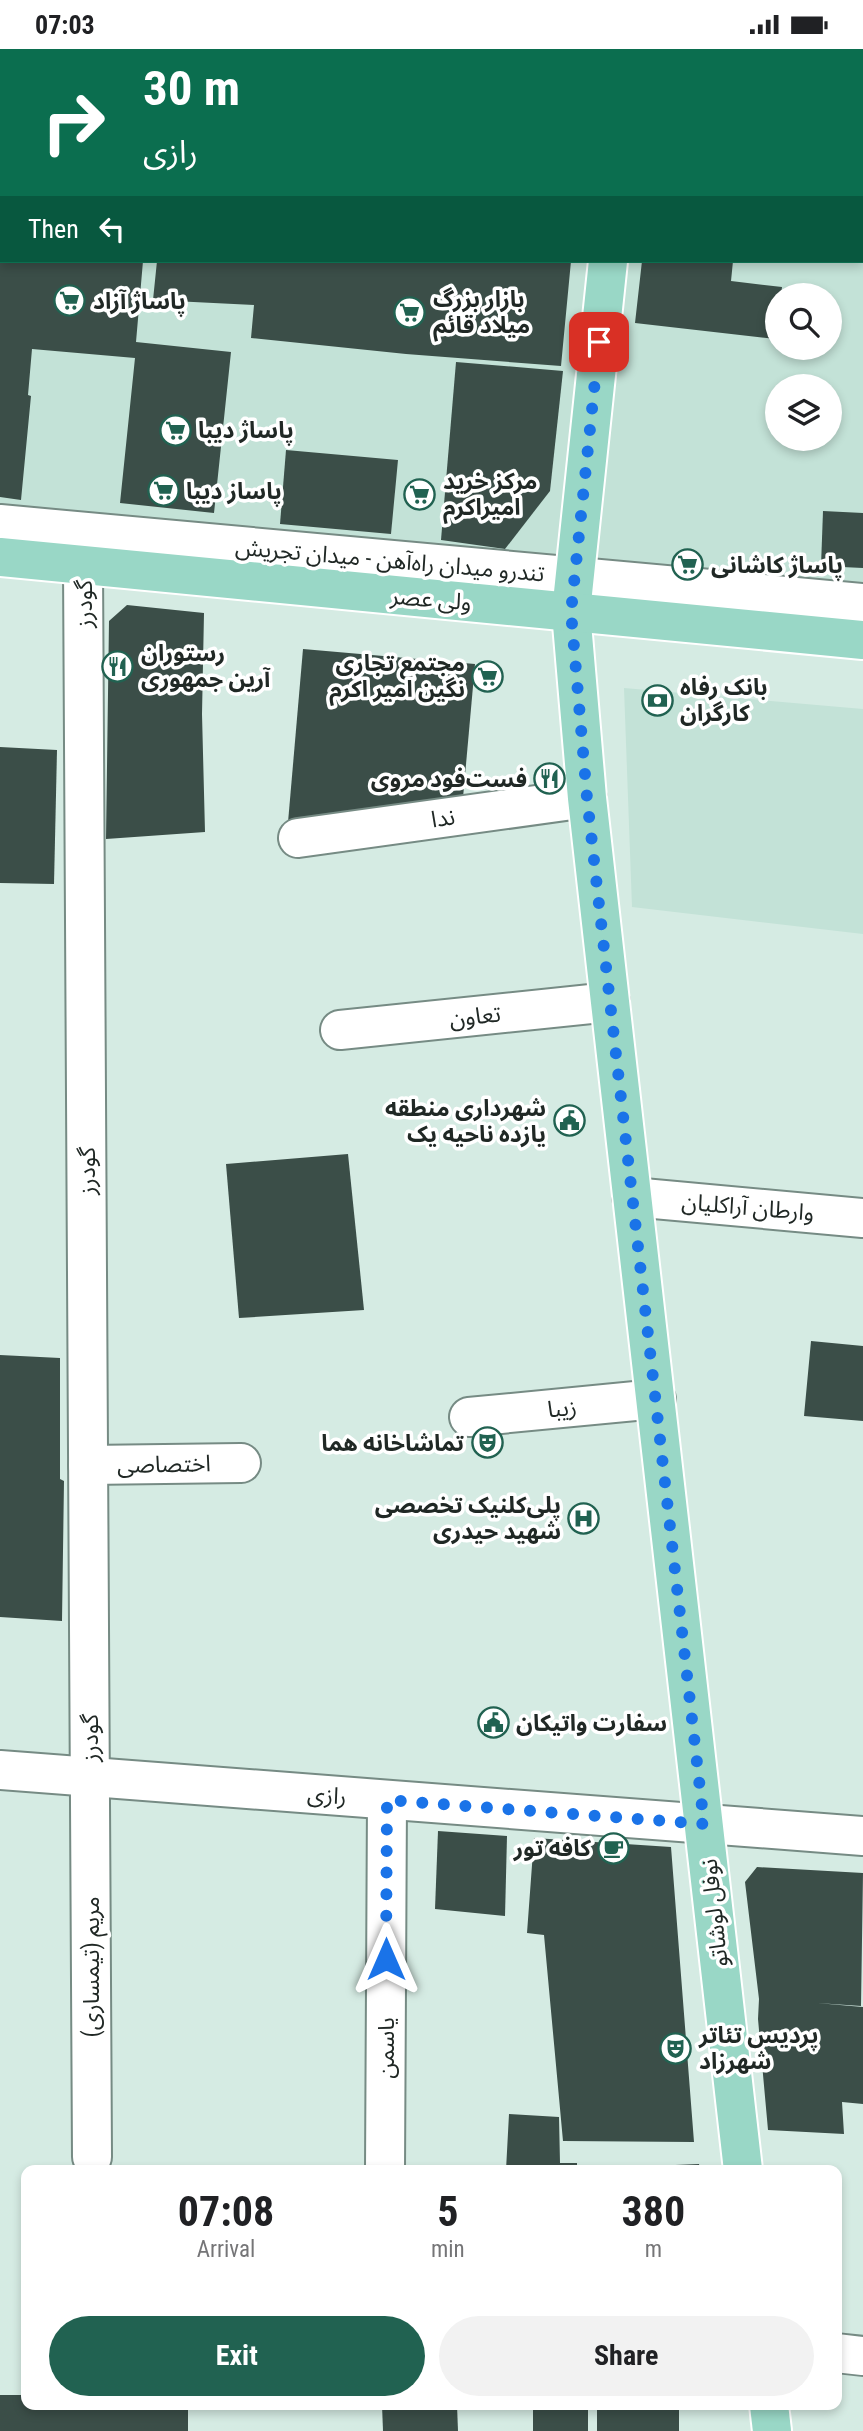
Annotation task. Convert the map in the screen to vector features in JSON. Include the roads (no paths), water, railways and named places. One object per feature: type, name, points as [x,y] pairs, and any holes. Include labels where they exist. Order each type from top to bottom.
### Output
[{"type":"main road","name":"نوفل لوشاتو","points":[[608,263],[572,595],[587,798],[742,2165]]},
{"type":"main road","name":"ولی عصر","points":[[0,557],[83,566],[572,595],[863,640]]},
{"type":"main road","points":[[770,2410],[772,2431]]},
{"type":"street","name":"تندرو میدان راه‌آهن - میدان تجریش","points":[[0,524],[572,595],[863,603]]},
{"type":"street","name":"گودرز","points":[[83,566],[91,1777]]},
{"type":"street","name":"ندا","points":[[298,838],[587,798]]},
{"type":"street","name":"تعاون","points":[[340,1030],[610,1002]]},
{"type":"street","name":"وارطان آراکلیان","points":[[632,1197],[863,1218]]},
{"type":"street","name":"زیبا","points":[[469,1417],[656,1399]]},
{"type":"street","name":"اختصاصی","points":[[88,1465],[241,1463]]},
{"type":"street","name":"رازی","points":[[0,1770],[863,1836]]},
{"type":"street","name":"مریم (تیمساری)","points":[[91,1777],[92,2157]]},
{"type":"street","name":"یاسمن","points":[[386,2165],[387,1800]]},
{"type":"street","points":[[842,2353],[863,2355]]},
{"type":"place","name":"پاساژ آزاد","points":[[70,301]]},
{"type":"place","name":"بازار بزرگ میلاد قائم","points":[[410,312]]},
{"type":"place","name":"پاساژ دیبا","points":[[175,430]]},
{"type":"place","name":"پاساز دیبا","points":[[163,491]]},
{"type":"place","name":"مرکز خرید امیراکرم","points":[[420,494]]},
{"type":"place","name":"پاساژ کاشانی","points":[[688,565]]},
{"type":"place","name":"رستوران آرین جمهوری","points":[[118,666]]},
{"type":"place","name":"مجتمع تجاری نگین امیر اکرم","points":[[488,676]]},
{"type":"place","name":"بانک رفاه کارگران","points":[[657,700]]},
{"type":"place","name":"فست‌فود مروی","points":[[550,779]]},
{"type":"place","name":"شهرداری منطقه یازده ناحیه یک","points":[[569,1121]]},
{"type":"place","name":"تماشاخانه هما","points":[[487,1443]]},
{"type":"place","name":"پلی‌کلنیک تخصصی شهید حیدری","points":[[584,1518]]},
{"type":"place","name":"سفارت واتیکان","points":[[493,1723]]},
{"type":"place","name":"کافه تور","points":[[614,1848]]},
{"type":"place","name":"پردیس تئاتر شهرزاد","points":[[676,2048]]}]
